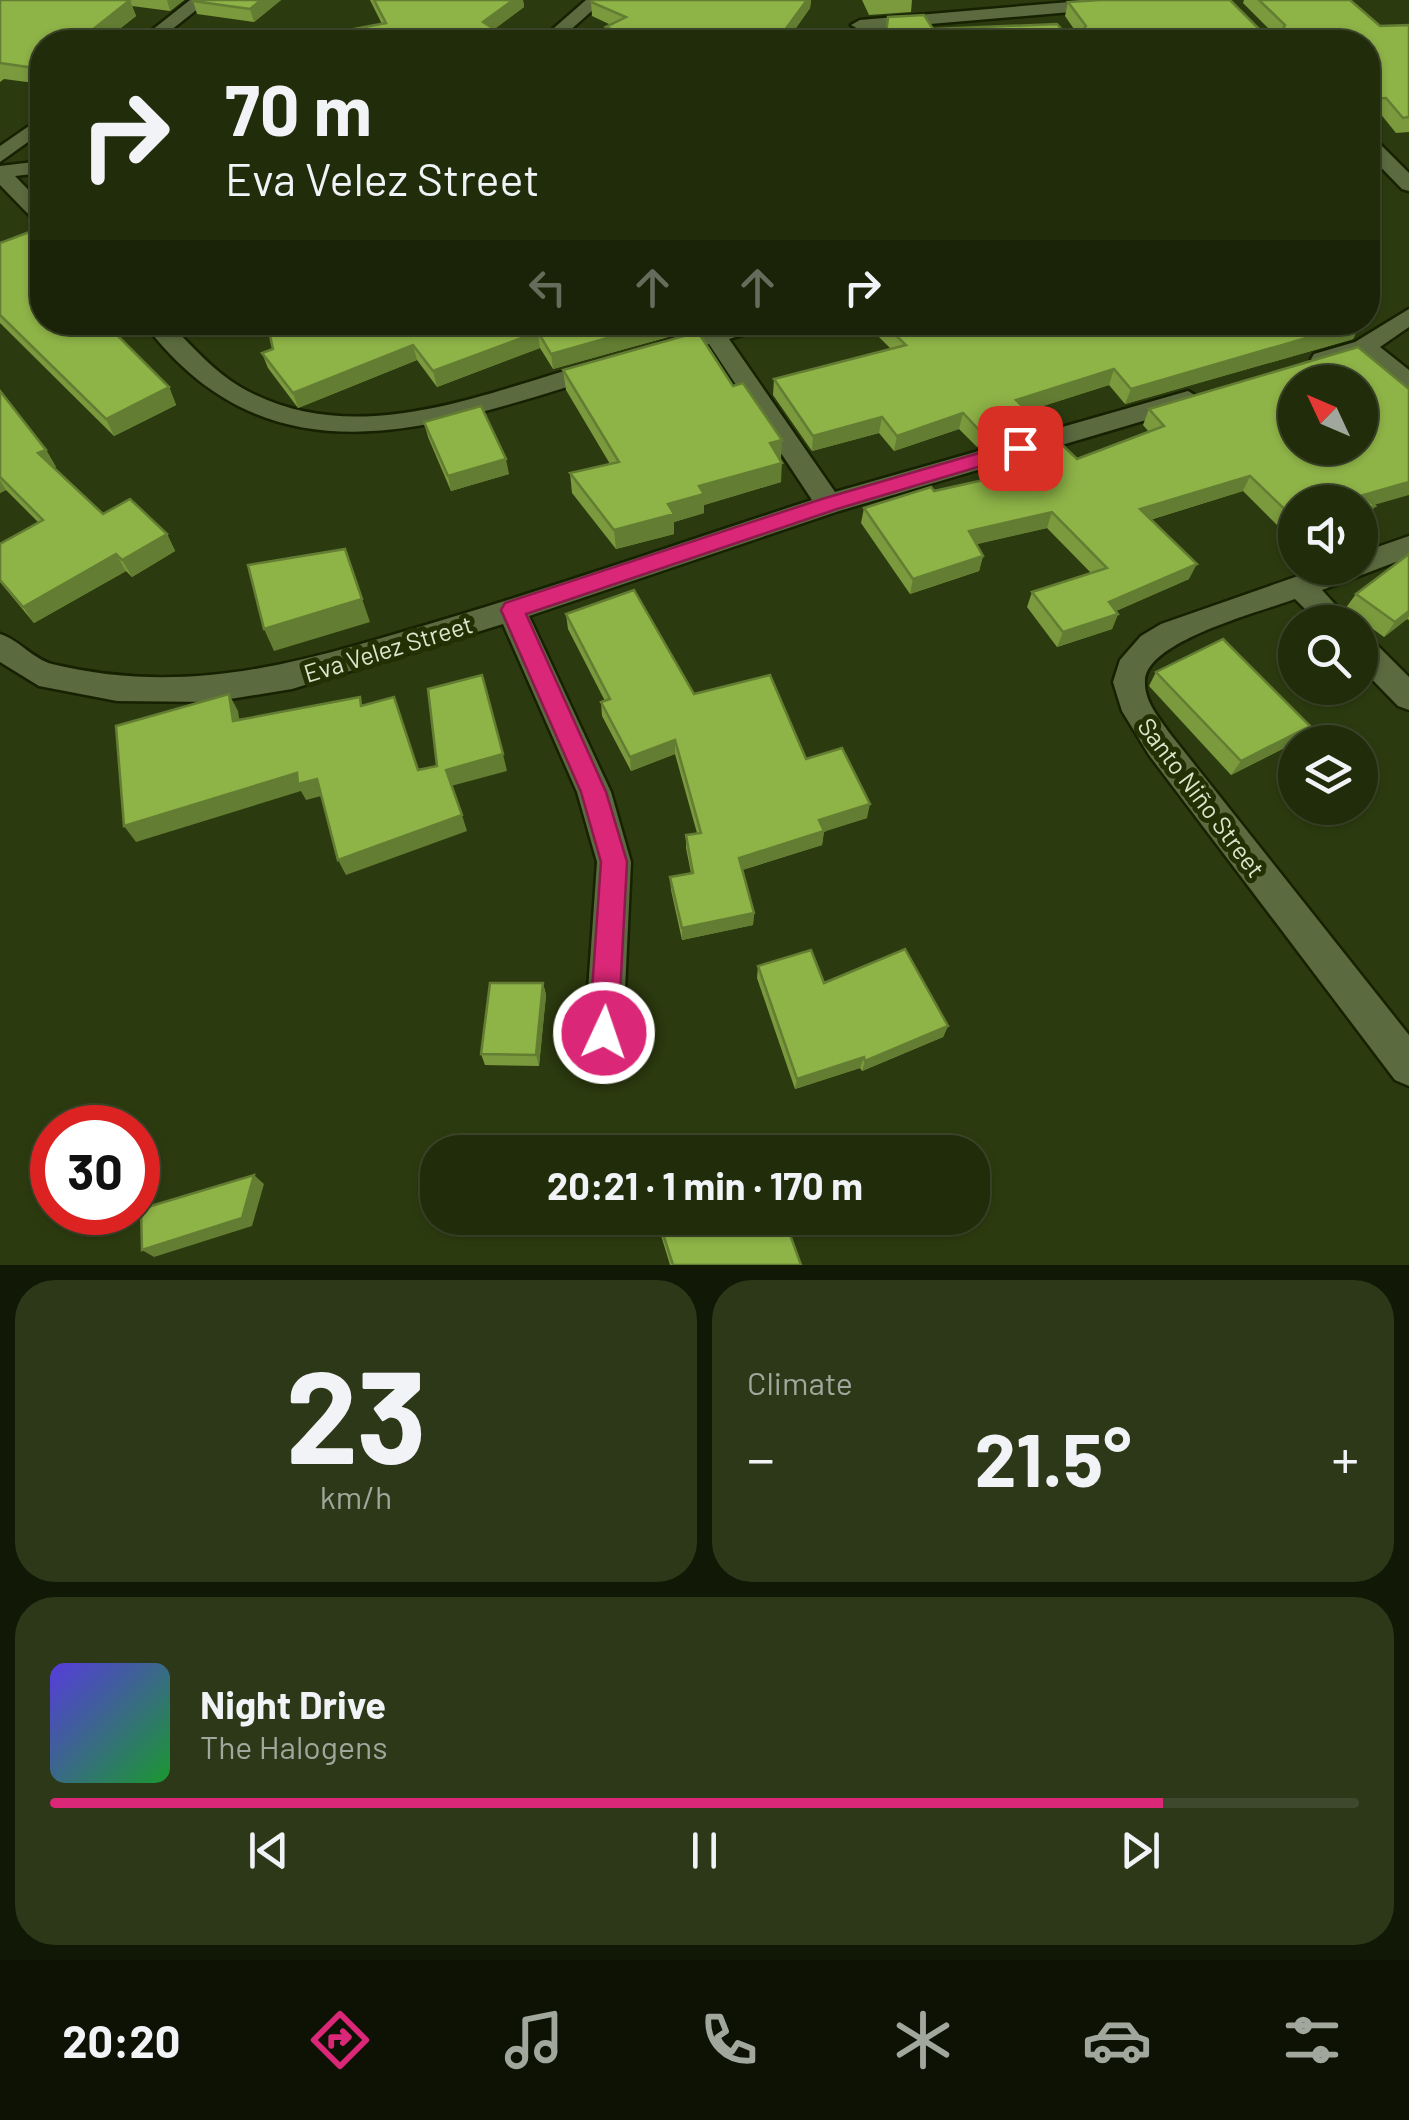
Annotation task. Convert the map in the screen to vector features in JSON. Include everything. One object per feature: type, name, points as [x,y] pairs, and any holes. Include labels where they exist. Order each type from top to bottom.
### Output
[{"type":"street","points":[[162,30],[201,0]]},
{"type":"street","points":[[561,30],[596,0]]},
{"type":"street","points":[[862,30],[856,19],[1049,12],[1152,0]]},
{"type":"street","points":[[0,156],[30,132]]},
{"type":"street","points":[[1380,156],[1409,186]]},
{"type":"street","points":[[0,173],[30,169]]},
{"type":"street","points":[[0,173],[30,202]]},
{"type":"street","points":[[1307,364],[1364,347],[1409,316]]},
{"type":"street","points":[[168,335],[232,394],[282,418],[329,428],[386,425],[450,412],[718,335]]},
{"type":"street","points":[[715,336],[830,504]]},
{"type":"street","points":[[1364,347],[1409,382]]},
{"type":"street","name":"Eva Velez Street","points":[[0,646],[24,666],[59,680],[148,691],[212,689],[327,669],[830,504],[1212,392]]},
{"type":"street","points":[[1378,557],[1409,546]]},
{"type":"street","name":"Santo Niño Street","points":[[1303,585],[1172,632],[1145,646],[1130,666],[1128,689],[1160,745],[1402,1045]]},
{"type":"street","points":[[1300,586],[1319,605]]},
{"type":"street","points":[[512,610],[594,792],[614,862],[604,1033]]},
{"type":"street","points":[[1378,665],[1409,697]]},
{"type":"building","points":[[0,0],[130,0],[92,30],[30,30],[30,67],[0,63]]},
{"type":"building","points":[[194,0],[261,0],[250,9]]},
{"type":"building","points":[[374,0],[513,0],[483,22],[495,30],[349,30],[386,23]]},
{"type":"building","points":[[807,0],[785,30],[613,30],[606,27],[626,17],[591,2]]},
{"type":"building","points":[[1230,0],[1260,30],[1083,30],[1086,26],[1068,2]]},
{"type":"building","points":[[1259,0],[1350,0],[1380,26],[1409,25],[1409,117],[1403,118],[1386,98],[1380,98],[1380,30],[1283,30],[1285,25]]},
{"type":"building","points":[[924,15],[933,29],[1057,24],[1062,30],[886,30],[888,17]]},
{"type":"building","points":[[30,232],[30,335],[117,335],[169,387],[106,419],[0,315],[0,243]]},
{"type":"building","points":[[270,335],[530,335],[433,371],[413,345],[293,393],[262,353],[273,349]]},
{"type":"building","points":[[540,335],[618,335],[551,354]]},
{"type":"building","points":[[687,335],[700,335],[733,386],[743,383],[782,440],[770,443],[782,463],[699,486],[704,494],[668,504],[674,514],[614,530],[570,473],[619,462],[563,370]]},
{"type":"building","points":[[896,335],[1316,335],[1131,389],[1114,369],[1016,400],[1033,417],[981,432],[963,413],[897,436],[882,417],[813,436],[774,379],[906,345]]},
{"type":"building","points":[[1358,347],[1409,389],[1409,482],[1378,491],[1378,485],[1278,485],[1278,503],[1250,476],[1140,509],[1197,564],[1109,602],[1118,614],[1063,632],[1032,592],[1107,568],[1052,512],[969,531],[983,556],[913,579],[864,508],[931,487],[934,491],[1019,472],[1001,452],[1054,437],[1077,459],[1164,426],[1149,409],[1278,371],[1278,465],[1378,465],[1378,365],[1297,365]]},
{"type":"building","points":[[0,391],[46,450],[38,453],[103,514],[130,499],[167,534],[122,560],[116,554],[23,607],[0,580],[0,544],[43,520],[0,477]]},
{"type":"building","points":[[481,406],[506,459],[448,476],[424,422]]},
{"type":"building","points":[[345,549],[362,599],[264,629],[248,565]]},
{"type":"building","points":[[1409,554],[1409,611],[1395,622],[1378,610],[1378,605],[1356,594],[1368,585],[1378,585],[1378,577]]},
{"type":"building","points":[[634,590],[694,694],[770,675],[806,759],[842,748],[870,804],[819,820],[824,831],[739,858],[754,913],[682,928],[670,877],[693,873],[686,835],[701,833],[675,740],[630,757],[601,702],[610,699],[566,614]]},
{"type":"building","points":[[1223,639],[1278,694],[1278,705],[1289,705],[1309,725],[1278,725],[1278,742],[1241,761],[1156,672]]},
{"type":"building","points":[[482,675],[503,754],[446,770],[462,815],[338,860],[317,779],[298,784],[297,773],[124,826],[116,726],[229,694],[233,721],[360,697],[361,706],[394,697],[418,770],[437,766],[428,689]]},
{"type":"building","points":[[905,949],[948,1026],[865,1061],[864,1057],[797,1079],[758,966],[811,950],[824,983]]},
{"type":"building","points":[[490,983],[543,983],[536,1055],[481,1054]]},
{"type":"building","points":[[254,1175],[242,1218],[142,1250],[142,1235],[160,1235],[160,1203]]},
{"type":"building","points":[[663,1235],[790,1235],[801,1265],[673,1265]]},
{"type":"route","points":[[604,1033],[614,862],[594,792],[512,610],[830,504],[1020,448]]}]
